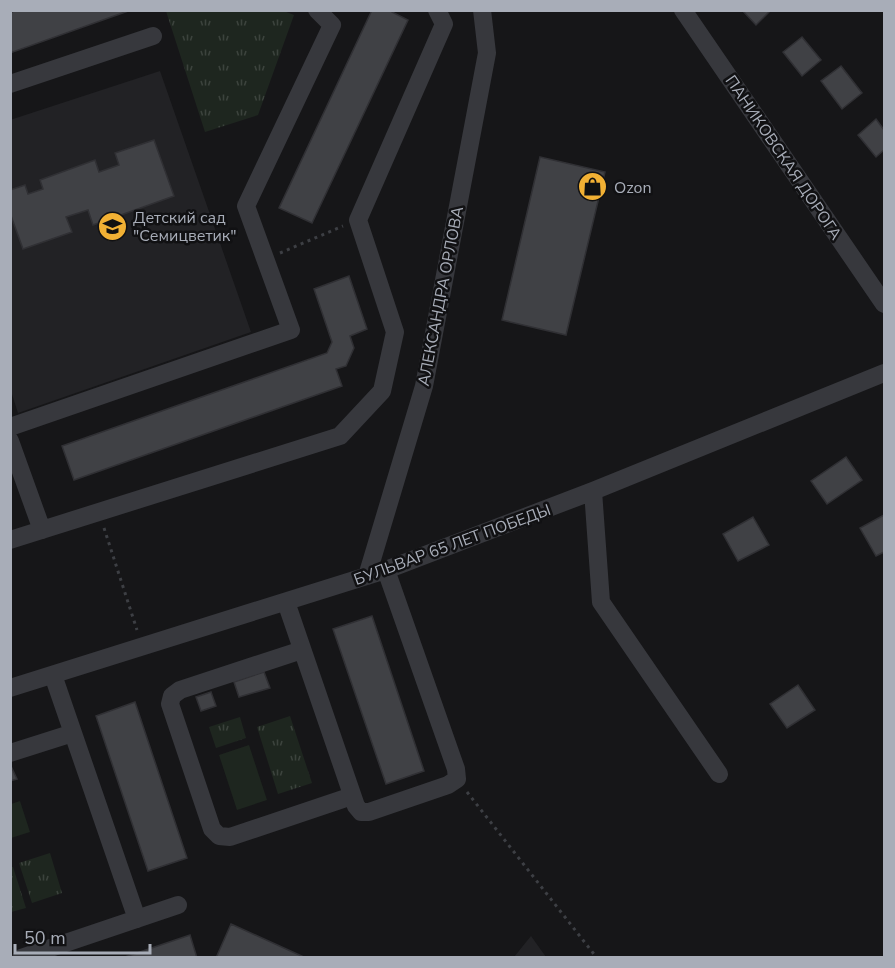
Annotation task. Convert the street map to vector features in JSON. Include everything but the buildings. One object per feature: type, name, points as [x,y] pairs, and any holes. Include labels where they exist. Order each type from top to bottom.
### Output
[{"type":"street","points":[[10,427],[291,330],[246,206],[332,25],[317,10]]},
{"type":"street","points":[[10,540],[340,436],[382,391],[395,332],[358,220],[444,24],[437,10]]},
{"type":"street","name":"АЛЕКСАНДРА ОРЛОВА","points":[[367,576],[424,386],[487,53],[482,10]]},
{"type":"street","name":"ПАНИКОВСКАЯ ДОРОГА","points":[[683,10],[885,304]]},
{"type":"street","points":[[10,84],[153,36]]},
{"type":"street","name":"БУЛЬВАР 65 ЛЕТ ПОБЕДЫ","points":[[10,688],[386,570],[593,491],[885,373]]},
{"type":"street","points":[[10,441],[42,530]]},
{"type":"street","points":[[593,491],[601,602],[719,774]]},
{"type":"street","points":[[286,602],[352,796],[361,812],[369,812],[448,785],[457,779],[456,769],[386,570]]},
{"type":"street","points":[[302,650],[180,690],[172,696],[170,704],[212,829],[219,836],[230,837],[352,796]]},
{"type":"street","points":[[53,675],[137,919]]},
{"type":"street","points":[[10,753],[73,733]]},
{"type":"street","points":[[23,957],[178,905]]},
{"type":"path","points":[[265,259],[358,220]]},
{"type":"path","points":[[98,512],[142,647]]},
{"type":"path","points":[[457,779],[597,957]]},
{"type":"shaded area","name":"Детский сад \"Семицветик\"","points":[[160,71],[251,332],[18,413],[10,388],[10,120]]},
{"type":"shaded area","points":[[531,936],[546,957],[514,957]]},
{"type":"green space","points":[[281,10],[294,15],[258,115],[205,132],[166,11]]},
{"type":"green space","points":[[290,716],[312,783],[278,794],[257,727]]},
{"type":"green space","points":[[240,717],[246,738],[216,748],[209,727]]},
{"type":"green space","points":[[249,745],[267,800],[237,810],[219,755]]},
{"type":"green space","points":[[20,801],[30,832],[11,838],[11,804]]},
{"type":"green space","points":[[50,853],[62,893],[32,903],[19,863]]},
{"type":"green space","points":[[11,867],[13,867],[26,908],[11,912]]},
{"type":"place","name":"Ozon","points":[[593,187]]},
{"type":"place","name":"Детский сад \"Семицветик\"","points":[[112,226]]}]
